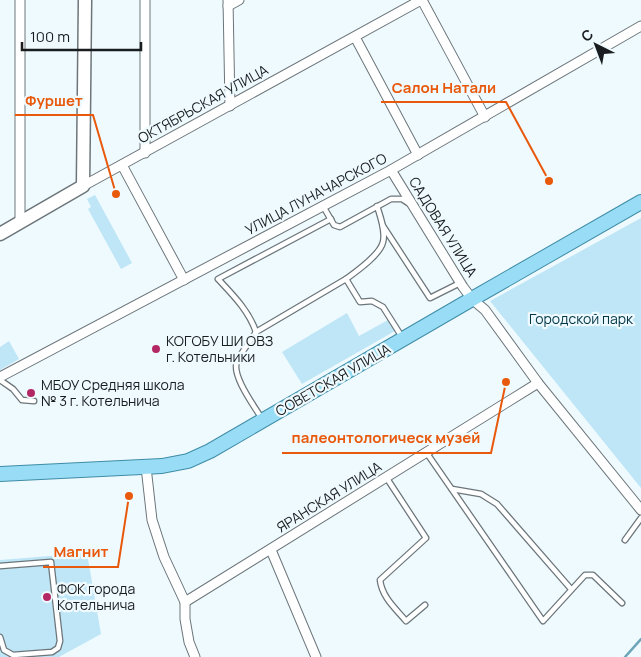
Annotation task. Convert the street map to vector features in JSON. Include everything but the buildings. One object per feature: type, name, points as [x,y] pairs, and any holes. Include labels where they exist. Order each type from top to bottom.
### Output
[{"type":"main road","name":"СОВЕТСКАЯ УЛИЦА","points":[[0,474],[146,467],[188,461],[210,451],[263,421],[641,202]]},
{"type":"street","points":[[20,0],[20,222]]},
{"type":"street","points":[[83,186],[85,0]]},
{"type":"street","points":[[145,0],[145,153]]},
{"type":"street","points":[[230,106],[228,3],[239,0]]},
{"type":"street","points":[[422,0],[485,117]]},
{"type":"street","name":"ОКТЯБРЬСКАЯ УЛИЦА","points":[[0,234],[83,186],[422,0]]},
{"type":"street","name":"УЛИЦА ЛУНАЧАРСКОГО","points":[[0,379],[391,170],[641,26]]},
{"type":"street","name":"САДОВАЯ УЛИЦА","points":[[355,37],[418,155]]},
{"type":"street","points":[[122,165],[184,280]]},
{"type":"street","name":"САДОВАЯ УЛИЦА","points":[[391,170],[460,283],[472,299],[485,310],[538,383],[641,510]]},
{"type":"street","name":"ЯРАНСКАЯ УЛИЦА","points":[[185,602],[538,383]]},
{"type":"street","points":[[146,467],[152,520],[164,557],[185,602],[185,620],[189,642],[195,657]]},
{"type":"street","points":[[271,550],[316,657]]},
{"type":"lane","points":[[323,205],[334,225],[340,227],[391,199],[402,199],[411,205]]},
{"type":"lane","points":[[377,206],[383,226],[430,298],[460,283]]},
{"type":"lane","points":[[256,332],[253,322],[240,303],[218,279],[331,219]]},
{"type":"lane","points":[[263,421],[236,371],[237,361],[256,332],[346,279],[370,260],[383,242],[383,226]]},
{"type":"lane","points":[[346,279],[360,302],[372,301],[383,307],[404,339]]},
{"type":"lane","points":[[0,379],[14,389],[22,400],[34,401]]},
{"type":"lane","points":[[426,452],[543,620],[585,575],[593,575],[622,603]]},
{"type":"lane","points":[[386,477],[426,538],[380,580],[381,590],[406,621],[425,605]]},
{"type":"lane","points":[[452,489],[481,494],[497,504],[571,589]]},
{"type":"lane","points":[[626,540],[641,518]]},
{"type":"lane","points":[[0,566],[51,562],[60,641],[58,648],[52,652],[13,655],[4,650],[0,637]]},
{"type":"green space","points":[[95,195],[132,263],[121,269],[88,209],[91,207],[87,199]]},
{"type":"green space","name":"Городской парк","points":[[641,218],[641,488],[490,301]]},
{"type":"green space","points":[[347,313],[359,336],[388,320],[395,331],[302,384],[282,352]]},
{"type":"green space","points":[[9,341],[19,359],[0,370],[0,347]]},
{"type":"green space","name":"ФОК города Котельнича","points":[[87,553],[101,634],[59,657],[0,657],[0,560]]},
{"type":"waterway","points":[[625,657],[641,639]]},
{"type":"place","name":"Салон Натали","points":[[549,181]]},
{"type":"place","name":"Фуршет","points":[[116,194]]},
{"type":"place","name":"КОГОБУ ШИ ОВЗ г. Котельники","points":[[156,349]]},
{"type":"place","name":"палеонтологическ музей","points":[[506,382]]},
{"type":"place","name":"МБОУ Средняя школа № 3 г. Котельнича","points":[[31,393]]},
{"type":"place","name":"Магнит","points":[[129,496]]},
{"type":"place","name":"ФОК города Котельнича","points":[[47,597]]}]
